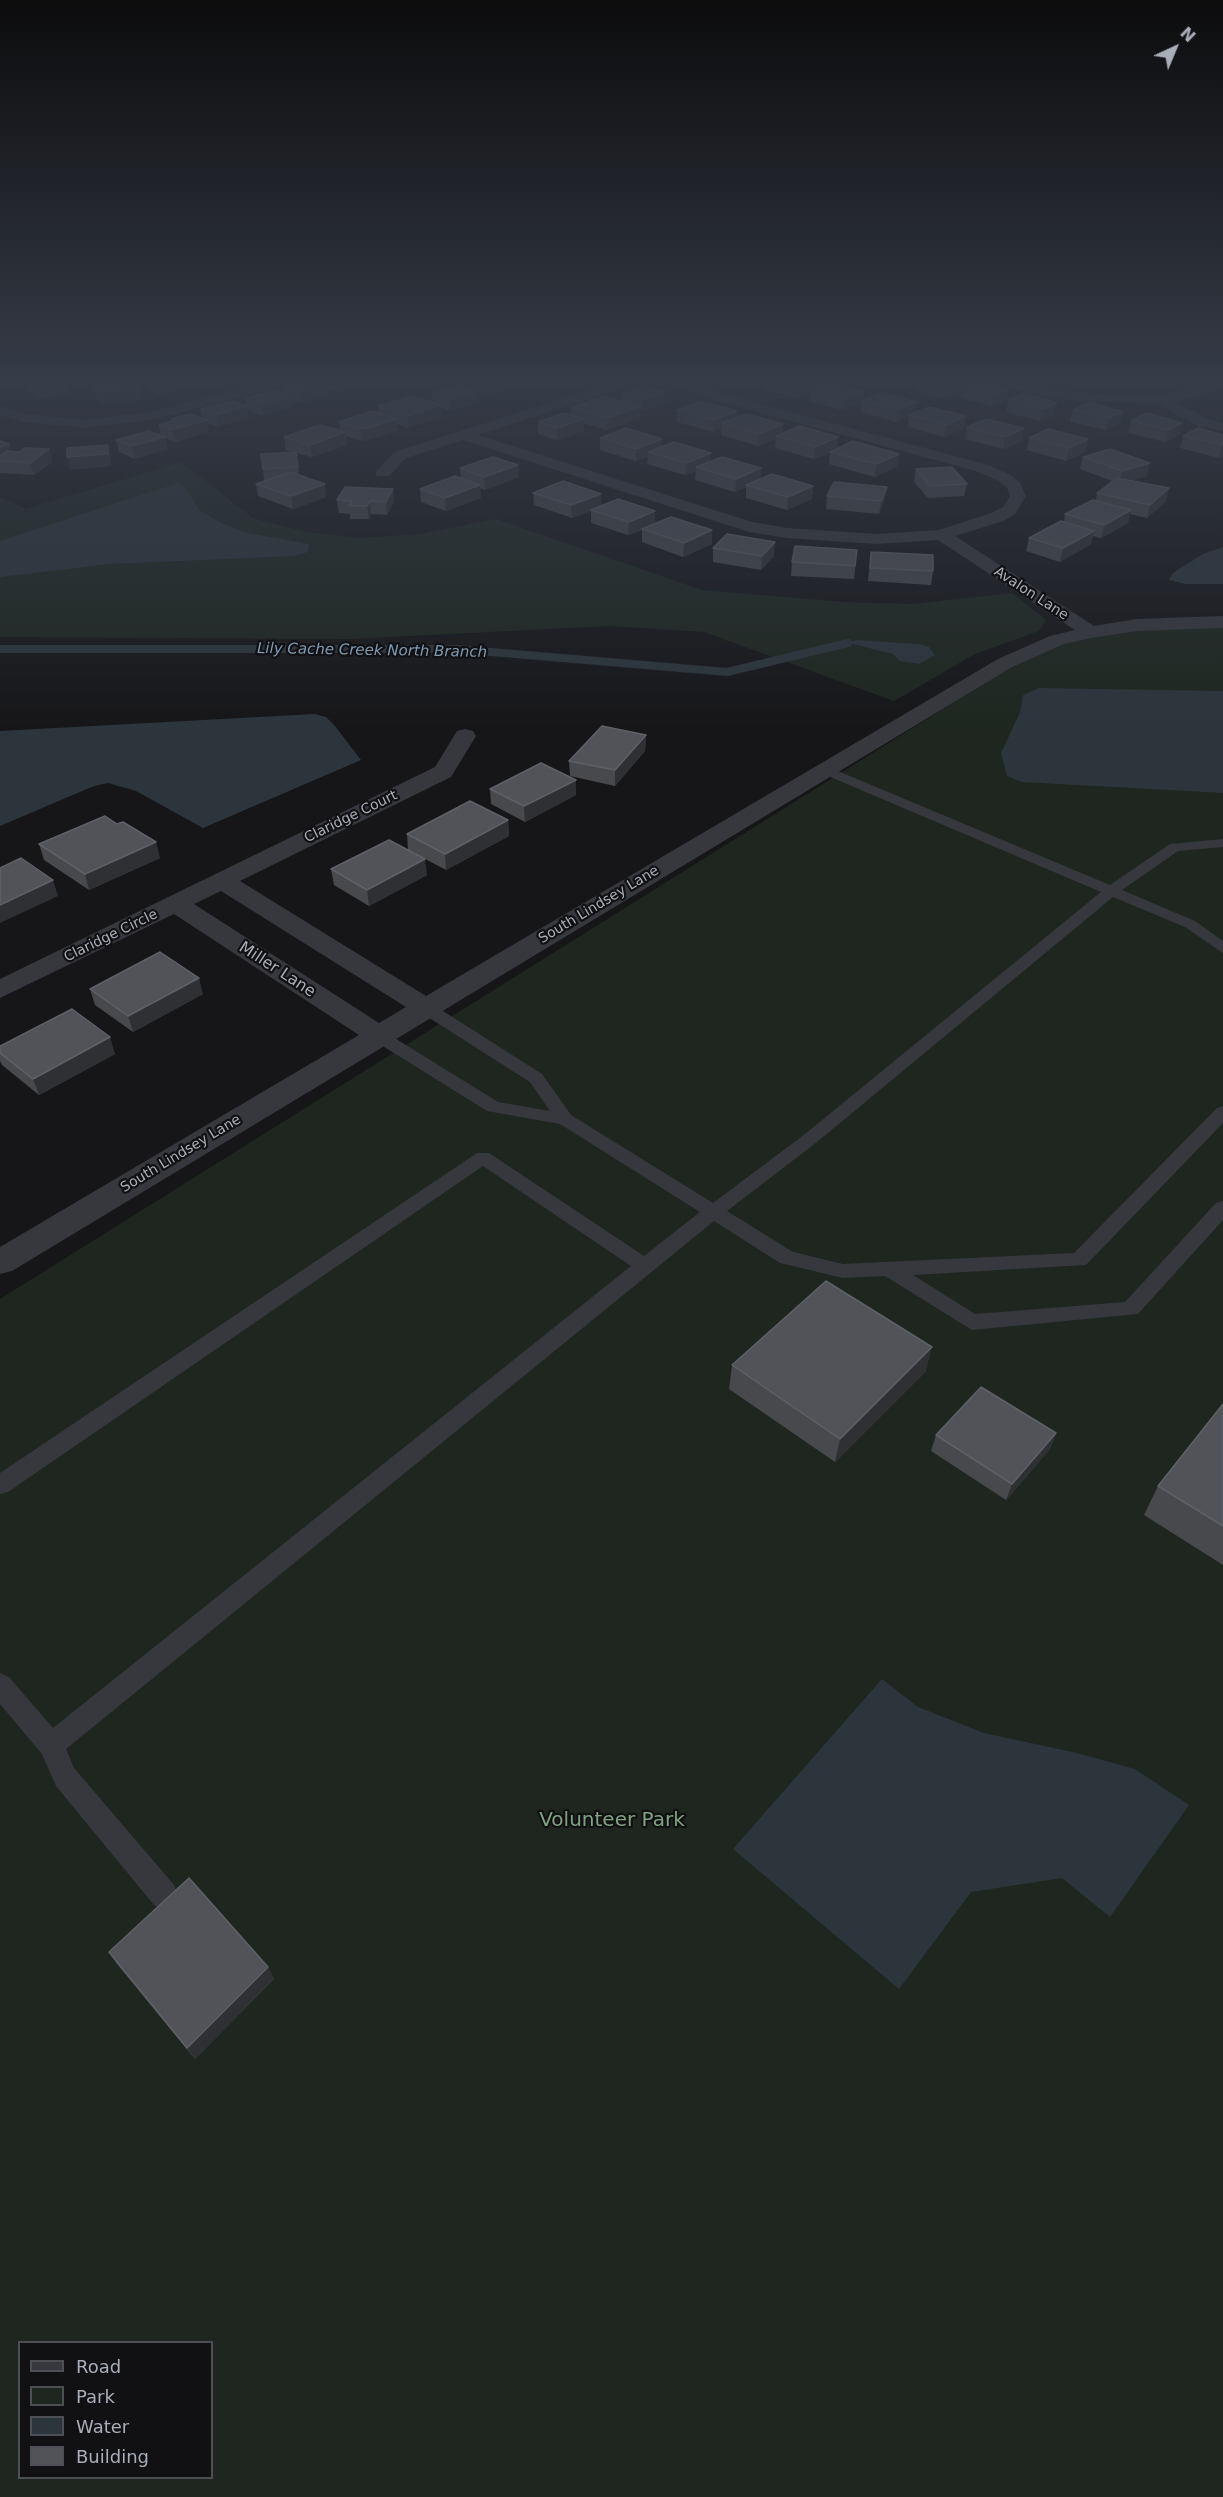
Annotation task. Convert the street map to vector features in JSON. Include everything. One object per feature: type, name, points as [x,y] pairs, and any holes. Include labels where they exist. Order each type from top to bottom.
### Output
[{"type":"street","points":[[670,502],[749,527],[787,533],[877,539],[941,536],[982,523],[1010,510],[1015,502]]},
{"type":"street","name":"Avalon Lane","points":[[941,536],[1091,632]]},
{"type":"street","name":"South Lindsey Lane","points":[[0,1262],[1005,663],[1057,640],[1091,632],[1137,625],[1223,622]]},
{"type":"street","name":"Claridge Court","points":[[222,881],[442,771],[465,736]]},
{"type":"street","points":[[222,881],[426,1008]]},
{"type":"street","name":"Claridge Circle","points":[[0,990],[222,881]]},
{"type":"street","name":"Miller Lane","points":[[176,904],[379,1036]]},
{"type":"lane","points":[[826,770],[1190,924],[1223,948]]},
{"type":"lane","points":[[51,1745],[712,1212],[811,1138],[1112,890],[1154,859],[1175,847],[1223,843]]},
{"type":"lane","points":[[426,1008],[536,1078],[565,1119],[712,1212],[787,1258],[843,1271],[1079,1260],[1223,1112]]},
{"type":"lane","points":[[379,1036],[494,1107],[565,1119]]},
{"type":"lane","points":[[0,1485],[483,1157],[645,1266]]},
{"type":"lane","points":[[890,1269],[972,1322],[1131,1309],[1223,1208]]},
{"type":"lane","points":[[0,1685],[51,1745],[65,1777],[164,1895]]},
{"type":"green space","points":[[0,502],[10,502],[26,509],[51,502],[232,502],[254,519],[306,532],[361,538],[420,534],[496,519],[702,590],[843,602],[912,604],[1012,593],[1046,620],[1039,631],[975,654],[894,701],[704,632],[609,626],[348,639],[0,637]]},
{"type":"green space","name":"Volunteer Park","points":[[1223,624],[1223,2497],[0,2497],[0,1299],[1050,642],[1091,632]]},
{"type":"water","points":[[121,502],[194,502],[199,510],[221,523],[248,533],[309,544],[308,552],[294,556],[109,564],[0,577],[0,541]]},
{"type":"water","points":[[1223,547],[1223,584],[1186,584],[1169,580],[1173,573],[1203,554]]},
{"type":"water","points":[[856,640],[919,644],[929,647],[935,655],[919,664],[900,661],[893,654],[848,643]]},
{"type":"water","points":[[1039,688],[1223,691],[1223,793],[1022,782],[1007,776],[1001,753],[1020,712],[1023,695]]},
{"type":"water","points":[[315,714],[326,717],[335,726],[361,760],[203,828],[136,791],[108,783],[94,786],[0,826],[0,731]]},
{"type":"water","points":[[882,1679],[918,1707],[984,1733],[1077,1753],[1135,1769],[1189,1805],[1110,1917],[1062,1878],[971,1892],[899,1989],[733,1849]]},
{"type":"building","points":[[352,502],[370,502],[367,506],[349,506]]},
{"type":"building","points":[[560,502],[580,502],[571,505]]},
{"type":"building","points":[[612,502],[626,502],[655,511],[629,522],[591,510]]},
{"type":"building","points":[[1090,502],[1131,510],[1104,525],[1065,514]]},
{"type":"building","points":[[1135,502],[1154,502],[1150,505]]},
{"type":"building","points":[[671,517],[712,530],[684,543],[642,529]]},
{"type":"building","points":[[1061,521],[1094,531],[1063,548],[1029,538]]},
{"type":"building","points":[[727,534],[775,542],[762,556],[713,548]]},
{"type":"building","points":[[795,546],[857,550],[855,566],[792,562]]},
{"type":"building","points":[[871,552],[933,555],[933,571],[870,568]]},
{"type":"building","points":[[602,726],[646,735],[615,770],[569,761]]},
{"type":"building","points":[[541,763],[576,780],[524,806],[490,789]]},
{"type":"building","points":[[470,801],[508,820],[445,854],[407,834]]},
{"type":"building","points":[[105,816],[117,824],[123,822],[156,842],[85,874],[39,844]]},
{"type":"building","points":[[389,840],[425,859],[367,890],[331,869]]},
{"type":"building","points":[[21,858],[53,880],[0,905],[0,868]]},
{"type":"building","points":[[160,952],[199,978],[128,1016],[90,989]]},
{"type":"building","points":[[72,1009],[110,1037],[33,1079],[0,1053],[0,1046]]},
{"type":"building","points":[[826,1281],[932,1347],[840,1439],[732,1365]]},
{"type":"building","points":[[981,1387],[1056,1433],[1012,1484],[936,1435]]},
{"type":"building","points":[[1223,1404],[1223,1526],[1158,1486]]},
{"type":"building","points":[[189,1878],[268,1967],[187,2048],[109,1952]]},
{"type":"waterway","name":"Lily Cache Creek North Branch","points":[[0,649],[456,649],[727,672],[848,643]]}]
